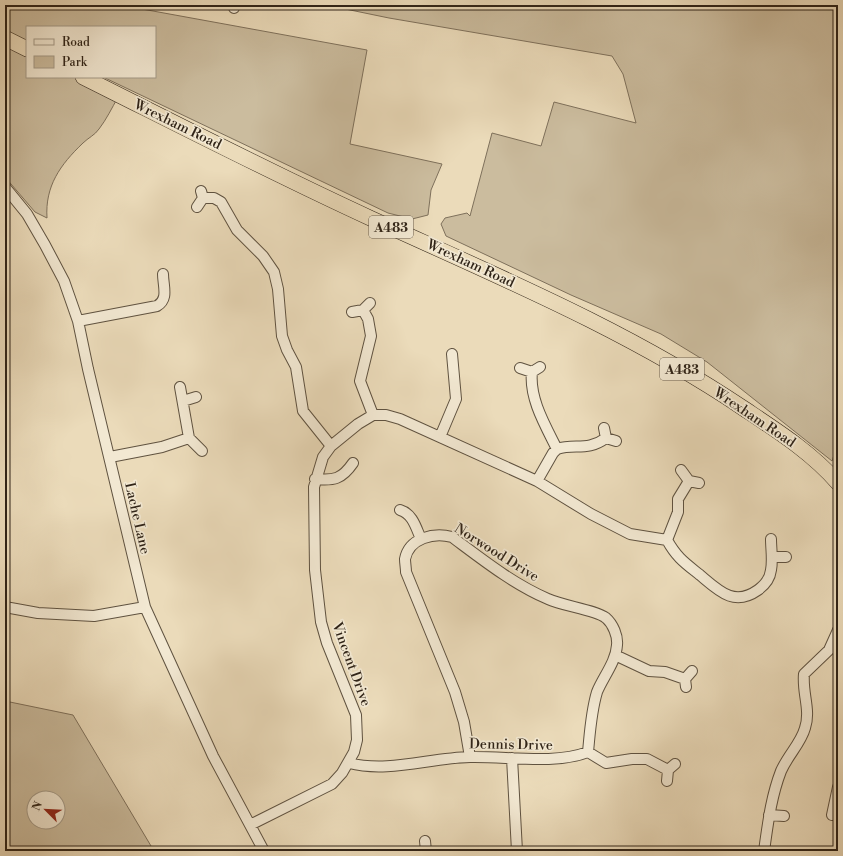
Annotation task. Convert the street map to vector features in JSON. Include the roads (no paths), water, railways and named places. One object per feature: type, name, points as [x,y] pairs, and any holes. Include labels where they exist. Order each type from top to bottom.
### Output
[{"type":"highway","points":[[5,38],[26,48]]},
{"type":"highway","name":"Wrexham Road","points":[[85,78],[370,218],[510,281],[658,354],[718,391],[787,438],[810,456],[838,483]]},
{"type":"street","name":"Lache Lane","points":[[5,187],[27,214],[45,245],[64,281],[78,321],[88,369],[145,607],[213,756],[264,851]]},
{"type":"street","points":[[197,207],[202,195],[214,198],[221,202],[237,230],[263,256],[274,272],[278,288],[282,336],[286,350],[296,367],[303,411],[331,446]]},
{"type":"street","points":[[78,321],[161,304],[165,296],[163,274]]},
{"type":"street","points":[[352,312],[366,306],[371,336],[360,381],[373,415],[386,415],[440,436],[536,481],[591,514],[630,534],[667,540]]},
{"type":"street","points":[[440,436],[456,399],[452,354]]},
{"type":"street","points":[[520,368],[536,369],[531,383],[538,410],[557,448]]},
{"type":"street","points":[[180,387],[189,438],[202,451]]},
{"type":"street","points":[[183,401],[196,397]]},
{"type":"street","name":"Vincent Drive","points":[[250,825],[332,784],[342,773],[348,763],[357,740],[356,716],[327,643],[321,622],[315,570],[314,487],[315,479],[323,457],[331,446],[358,424],[373,415]]},
{"type":"street","points":[[536,481],[553,452],[557,448],[582,448],[611,440],[604,428]]},
{"type":"street","points":[[110,456],[162,447],[189,438]]},
{"type":"street","points":[[315,479],[340,478],[346,473],[353,463]]},
{"type":"street","points":[[682,470],[694,482],[678,498],[678,512],[667,540],[675,555],[685,564],[723,593],[738,598],[746,598],[762,588],[768,579],[772,557],[771,539]]},
{"type":"street","points":[[400,510],[406,512],[411,517],[421,539],[411,547],[406,559],[406,572],[455,692],[464,722],[470,757]]},
{"type":"street","name":"Norwood Drive","points":[[421,539],[433,534],[441,534],[452,537],[520,586],[549,600],[605,617],[612,624],[617,644],[615,655],[603,678],[597,694],[592,714],[588,752]]},
{"type":"street","points":[[772,557],[786,557]]},
{"type":"street","points":[[5,607],[38,613],[94,616],[145,607]]},
{"type":"street","points":[[764,851],[770,805],[781,771],[789,754],[805,728],[808,715],[804,692],[804,674],[828,650],[836,636]]},
{"type":"street","points":[[615,655],[649,672],[665,672],[686,683],[692,671]]},
{"type":"street","points":[[588,752],[606,763],[641,758],[671,767],[667,781]]},
{"type":"street","name":"Dennis Drive","points":[[348,763],[369,768],[381,768],[429,760],[470,757],[566,759],[588,752]]},
{"type":"street","points":[[512,758],[517,851]]},
{"type":"street","points":[[832,815],[838,787]]},
{"type":"street","points":[[769,815],[784,816]]}]
